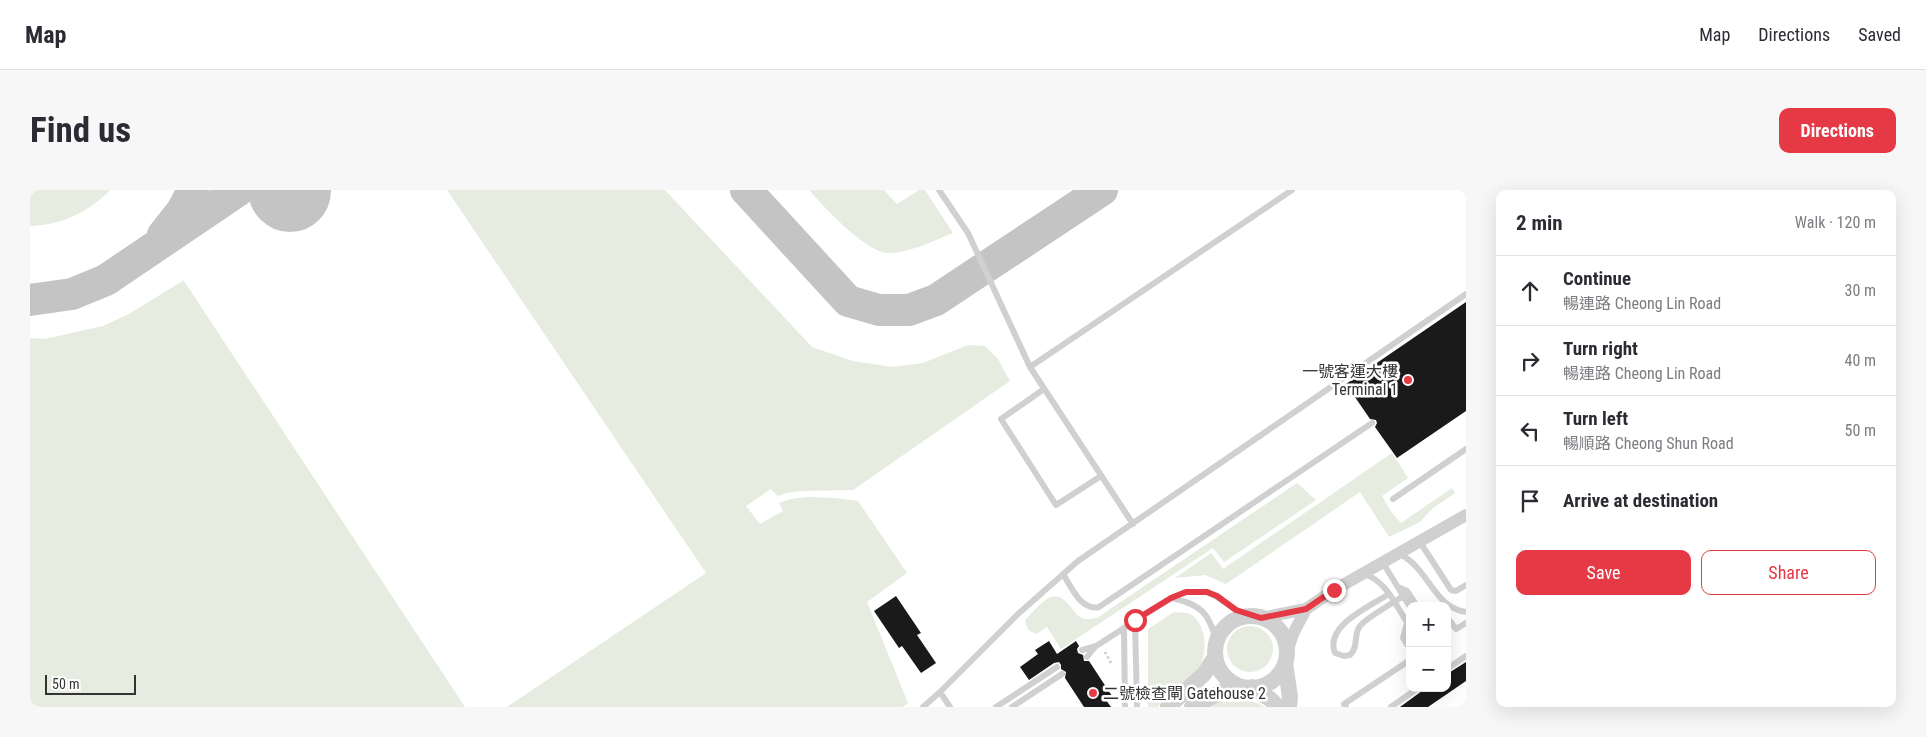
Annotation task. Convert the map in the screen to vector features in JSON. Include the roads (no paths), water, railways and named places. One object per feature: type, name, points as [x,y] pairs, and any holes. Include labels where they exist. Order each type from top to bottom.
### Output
[{"type":"street","points":[[1168,707],[1204,674],[1216,650],[1221,632],[1229,624],[1240,618],[1306,609],[1334,590],[1466,515]]},
{"type":"street","points":[[1216,650],[1217,664],[1224,676],[1235,684],[1252,687],[1264,686],[1277,677],[1286,659],[1293,634],[1306,609]]},
{"type":"street","points":[[1257,617],[1268,621],[1279,631],[1286,646],[1289,707]]},
{"type":"street","points":[[1192,707],[1235,684]]},
{"type":"street","points":[[1252,687],[1278,707]]},
{"type":"lane","points":[[939,190],[968,233],[1030,368],[1133,524]]},
{"type":"lane","points":[[1030,368],[1292,190]]},
{"type":"lane","points":[[923,707],[1018,614],[1078,561],[1466,294]]},
{"type":"lane","points":[[1044,389],[1000,418],[1056,505],[1101,476]]},
{"type":"lane","points":[[1063,574],[1084,605],[1092,608],[1100,607],[1372,423]]},
{"type":"lane","points":[[1393,499],[1466,449]]},
{"type":"lane","points":[[1420,542],[1451,590],[1456,591],[1466,585]]},
{"type":"lane","points":[[1400,554],[1415,564],[1445,603],[1466,612]]},
{"type":"lane","points":[[1383,563],[1407,602]]},
{"type":"lane","points":[[1364,574],[1376,579],[1389,594],[1406,620]]},
{"type":"lane","points":[[1398,587],[1407,591],[1414,602]]},
{"type":"lane","points":[[1082,650],[1096,646],[1171,598],[1186,592],[1207,592],[1217,596],[1236,610],[1257,617]]},
{"type":"lane","points":[[1389,594],[1340,627],[1334,640],[1333,648],[1335,653],[1344,656],[1350,655],[1356,647],[1356,635],[1362,623],[1403,596]]},
{"type":"lane","points":[[1171,598],[1190,603],[1203,611],[1211,625],[1216,650]]},
{"type":"lane","points":[[1135,620],[1137,707]]},
{"type":"lane","points":[[1451,622],[1456,629],[1466,623]]},
{"type":"lane","points":[[1406,626],[1403,638],[1406,643]]},
{"type":"lane","points":[[1124,628],[1125,707]]},
{"type":"lane","points":[[1087,657],[1096,646]]},
{"type":"lane","points":[[1451,665],[1466,656]]},
{"type":"lane","points":[[1346,707],[1344,704],[1406,663]]},
{"type":"lane","points":[[996,707],[1057,667]]},
{"type":"lane","points":[[1012,707],[1062,674]]},
{"type":"lane","points":[[940,692],[950,707]]},
{"type":"lane","points":[[1391,707],[1412,692]]},
{"type":"place","name":"一號客運大樓 Terminal 1","points":[[1408,380]]},
{"type":"place","name":"二號檢查閘 Gatehouse 2","points":[[1093,693]]}]
